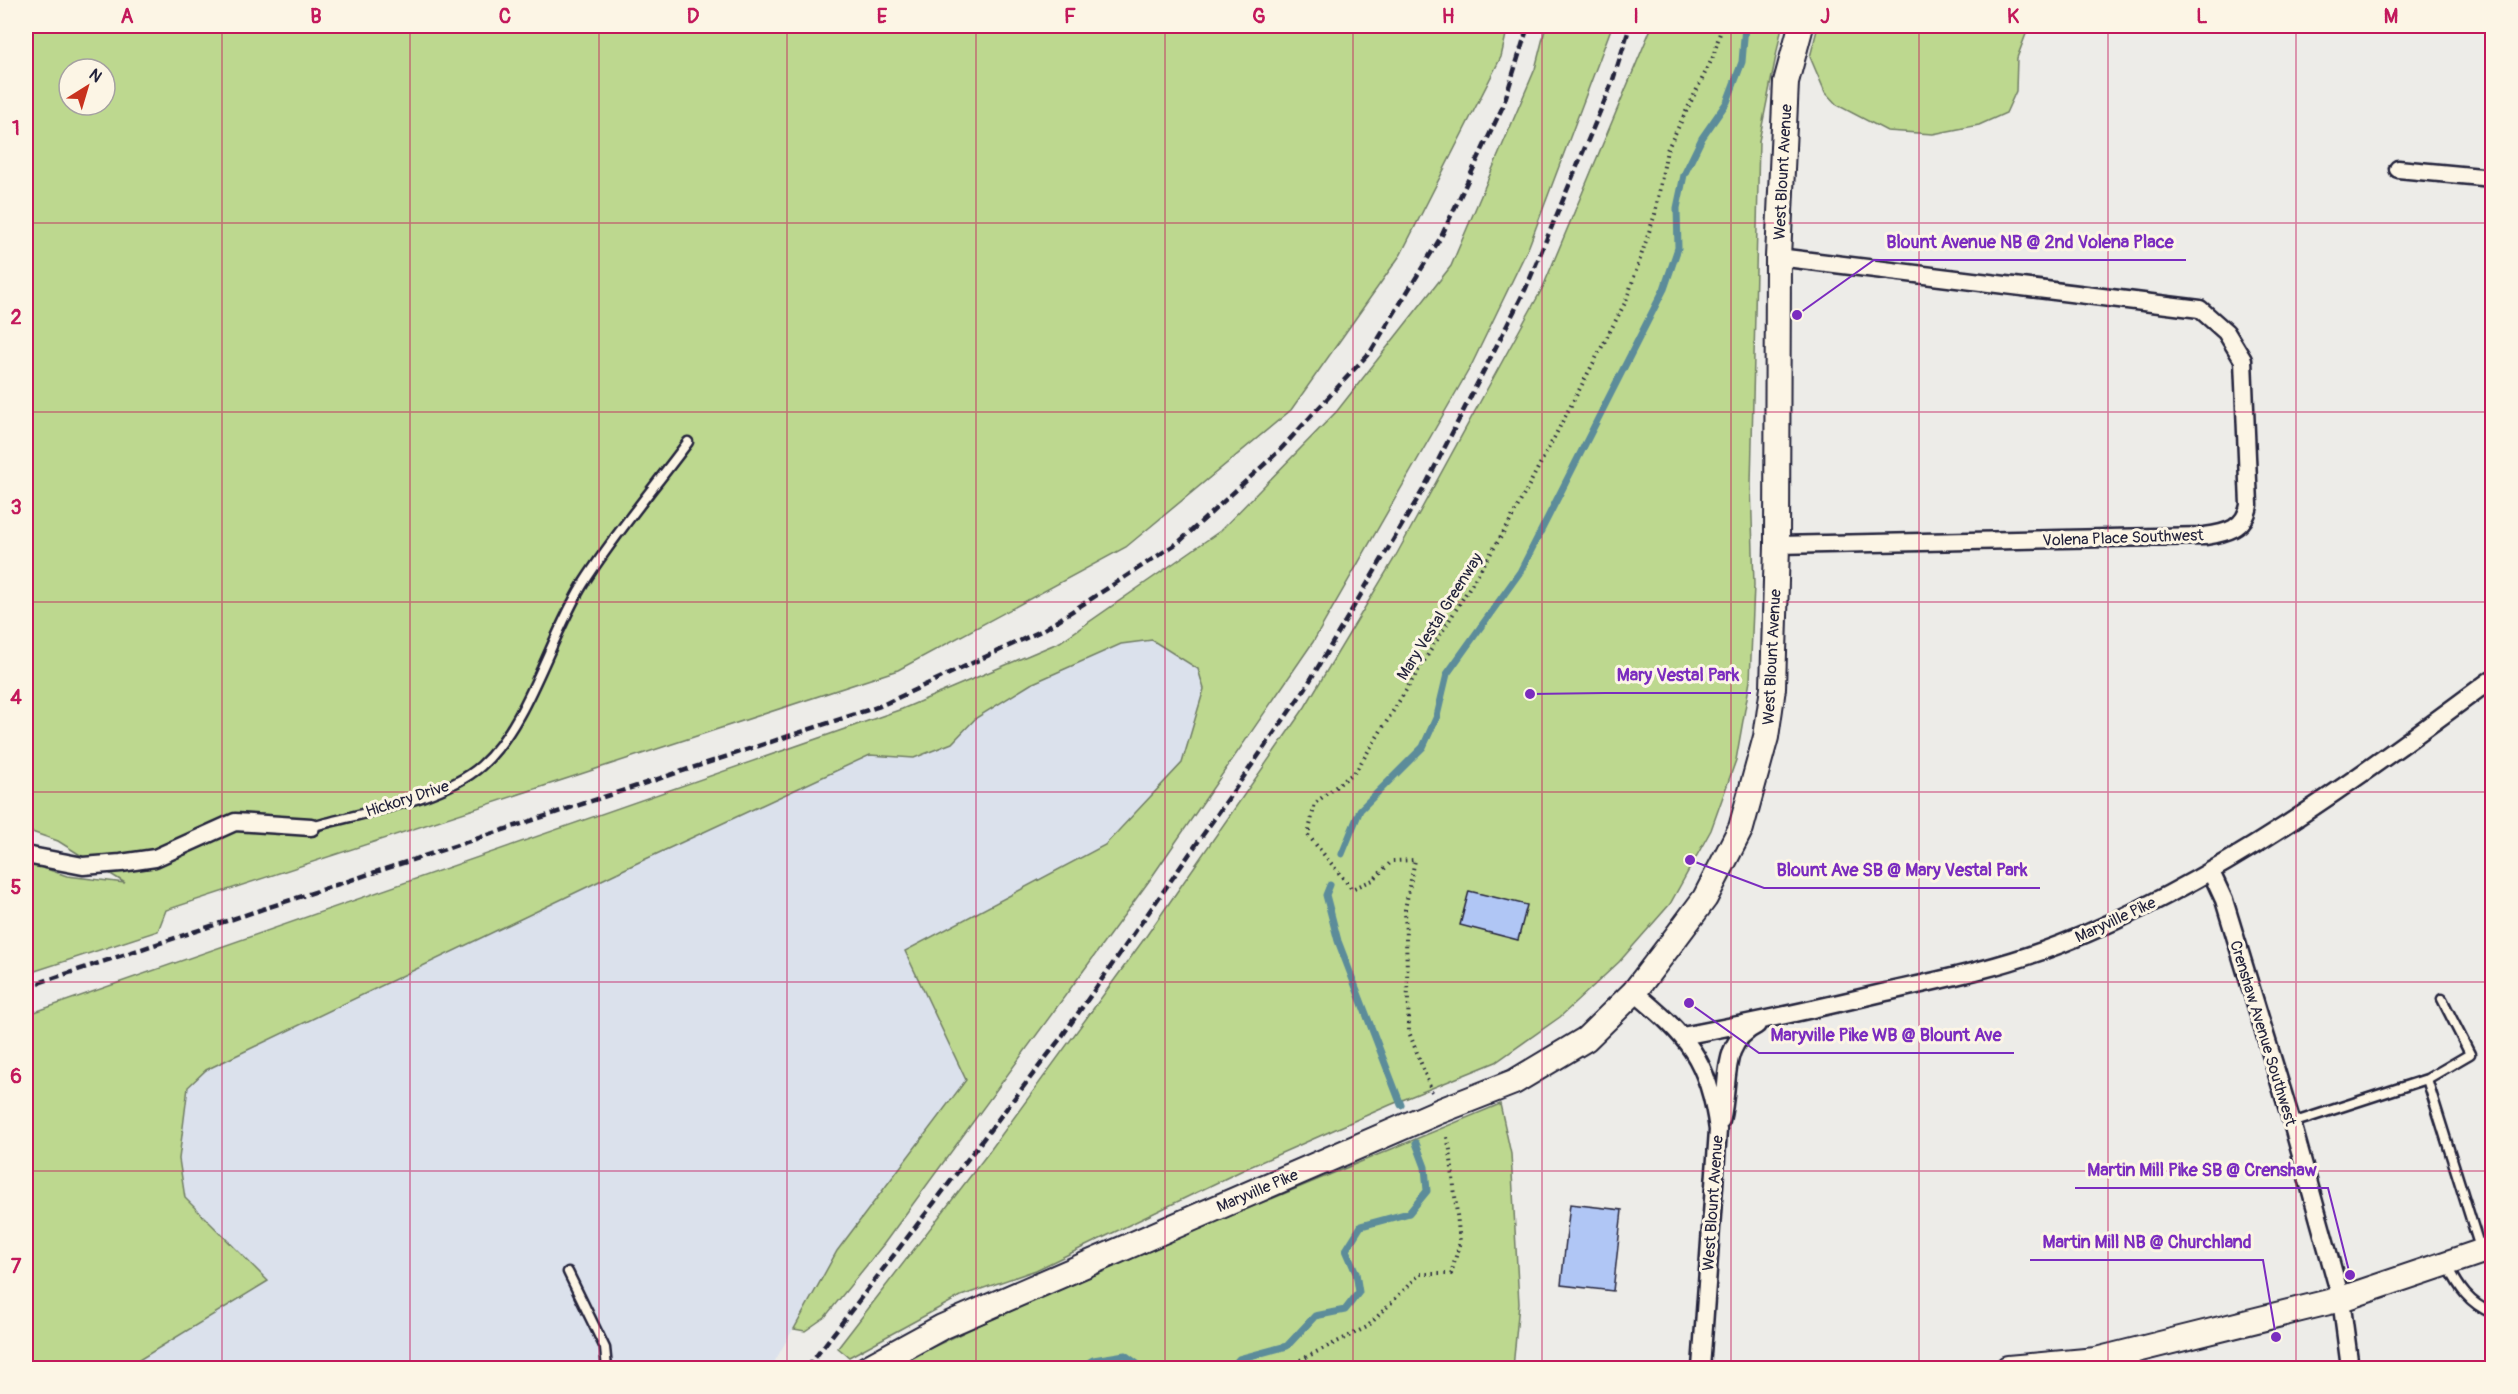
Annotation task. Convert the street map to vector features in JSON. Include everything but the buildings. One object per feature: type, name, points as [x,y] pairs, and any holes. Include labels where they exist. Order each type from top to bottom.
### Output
[{"type":"street","name":"West Blount Avenue","points":[[1701,1368],[1718,1130],[1714,1100],[1695,1052],[1683,1036],[1634,992],[1705,898],[1741,828],[1766,737],[1773,688],[1777,545],[1778,257],[1786,82],[1801,26]]},
{"type":"street","points":[[2398,169],[2493,178]]},
{"type":"street","name":"Volena Place Southwest","points":[[1777,545],[2205,536],[2234,528],[2246,517],[2249,505],[2243,360],[2226,332],[2200,309],[1778,257]]},
{"type":"street","name":"Maryville Pike","points":[[1683,1036],[1768,1019],[2007,962],[2062,944],[2211,872],[2390,755],[2493,679]]},
{"type":"street","name":"Hickory Drive","points":[[26,855],[83,866],[121,863],[155,858],[235,822],[311,827]]},
{"type":"street","name":"Crenshaw Avenue Southwest","points":[[2211,872],[2223,900],[2292,1123],[2342,1299],[2350,1368]]},
{"type":"street","name":"Maryville Pike","points":[[867,1368],[942,1327],[1440,1111],[1514,1082],[1586,1039],[1634,992]]},
{"type":"street","points":[[1718,1130],[1726,1098],[1734,1043],[1747,1030],[1768,1019]]},
{"type":"street","points":[[2008,1368],[2096,1360],[2342,1299],[2487,1250]]},
{"type":"lane","name":"Hickory Drive","points":[[311,827],[447,788],[480,766],[505,739],[559,626],[584,583],[688,442]]},
{"type":"lane","points":[[2292,1123],[2427,1080],[2470,1054],[2442,999]]},
{"type":"lane","points":[[2427,1080],[2487,1250]]},
{"type":"lane","points":[[2447,1263],[2460,1289],[2476,1306],[2493,1313]]},
{"type":"lane","points":[[568,1272],[605,1348],[607,1368]]},
{"type":"path","name":"Mary Vestal Greenway","points":[[1440,1111],[1408,1032],[1405,909],[1415,860],[1392,861],[1372,880],[1352,889],[1308,835],[1315,803],[1356,771],[1382,731],[1507,527],[1626,302],[1655,214],[1667,150],[1713,57],[1722,26]]},
{"type":"path","points":[[1284,1368],[1367,1327],[1420,1274],[1451,1274],[1460,1242],[1450,1150],[1440,1111]]},
{"type":"shaded area","points":[[1152,640],[1199,669],[1204,689],[1182,763],[1105,845],[905,951],[966,1080],[837,1251],[771,1368],[126,1368],[267,1281],[185,1198],[179,1159],[188,1087],[206,1070],[635,864],[870,755],[914,758],[952,743],[976,718],[1031,684],[1121,644]]},
{"type":"green space","points":[[26,26],[1508,26],[1501,57],[1401,254],[1291,410],[1126,547],[898,670],[166,910],[158,931],[26,974],[26,862],[67,876],[125,883],[58,841],[26,830]]},
{"type":"green space","points":[[1546,26],[1612,26],[1529,246],[1471,366],[1313,642],[1149,881],[883,1245],[825,1317],[805,1331],[794,1329],[837,1251],[966,1080],[905,951],[1105,845],[1182,763],[1204,689],[1198,669],[1152,640],[1121,644],[1031,684],[976,718],[952,743],[914,758],[870,755],[635,864],[206,1070],[188,1087],[179,1159],[185,1198],[268,1281],[126,1368],[26,1368],[26,1015],[902,709],[1060,642],[1220,531],[1337,411],[1451,266],[1535,69]]},
{"type":"green space","points":[[1652,26],[1782,26],[1759,141],[1751,485],[1754,585],[1750,681],[1736,760],[1711,830],[1670,904],[1619,962],[1560,1017],[1496,1062],[1390,1105],[1245,1169],[1036,1270],[961,1296],[849,1357],[838,1348],[989,1152],[1147,935],[1305,707],[1394,559],[1543,287]]},
{"type":"green space","points":[[1818,26],[2029,26],[2017,58],[2016,91],[2006,113],[1979,125],[1933,134],[1887,131],[1837,105],[1825,92],[1810,57]]},
{"type":"green space","points":[[1500,1104],[1511,1154],[1519,1304],[1513,1368],[889,1368],[996,1317],[1177,1238]]},
{"type":"waterway","points":[[1342,854],[1360,810],[1423,747],[1437,716],[1447,674],[1520,572],[1664,289],[1678,248],[1677,208],[1684,175],[1702,138],[1727,102],[1742,62],[1745,26]]},
{"type":"waterway","points":[[1330,885],[1326,895],[1338,941],[1401,1105]]},
{"type":"waterway","points":[[1231,1368],[1239,1359],[1287,1346],[1315,1316],[1345,1310],[1359,1292],[1356,1273],[1346,1250],[1361,1226],[1409,1213],[1427,1191],[1425,1167],[1416,1143]]},
{"type":"waterway","points":[[1079,1368],[1093,1360],[1125,1355],[1143,1368]]},
{"type":"railway","points":[[26,987],[880,706],[1043,630],[1179,542],[1279,451],[1371,351],[1441,237],[1503,106],[1528,26]]},
{"type":"railway","points":[[807,1368],[1060,1039],[1305,689],[1424,488],[1526,288],[1612,83],[1630,26]]},
{"type":"place","name":"Blount Avenue NB @ 2nd Volena Place","points":[[1797,315]]},
{"type":"place","name":"Mary Vestal Park","points":[[1530,694]]},
{"type":"place","name":"Blount Ave SB @ Mary Vestal Park","points":[[1690,860]]},
{"type":"place","name":"Maryville Pike WB @ Blount Ave","points":[[1689,1003]]},
{"type":"place","name":"Martin Mill Pike SB @ Crenshaw","points":[[2350,1275]]},
{"type":"place","name":"Martin Mill NB @ Churchland","points":[[2276,1337]]}]
